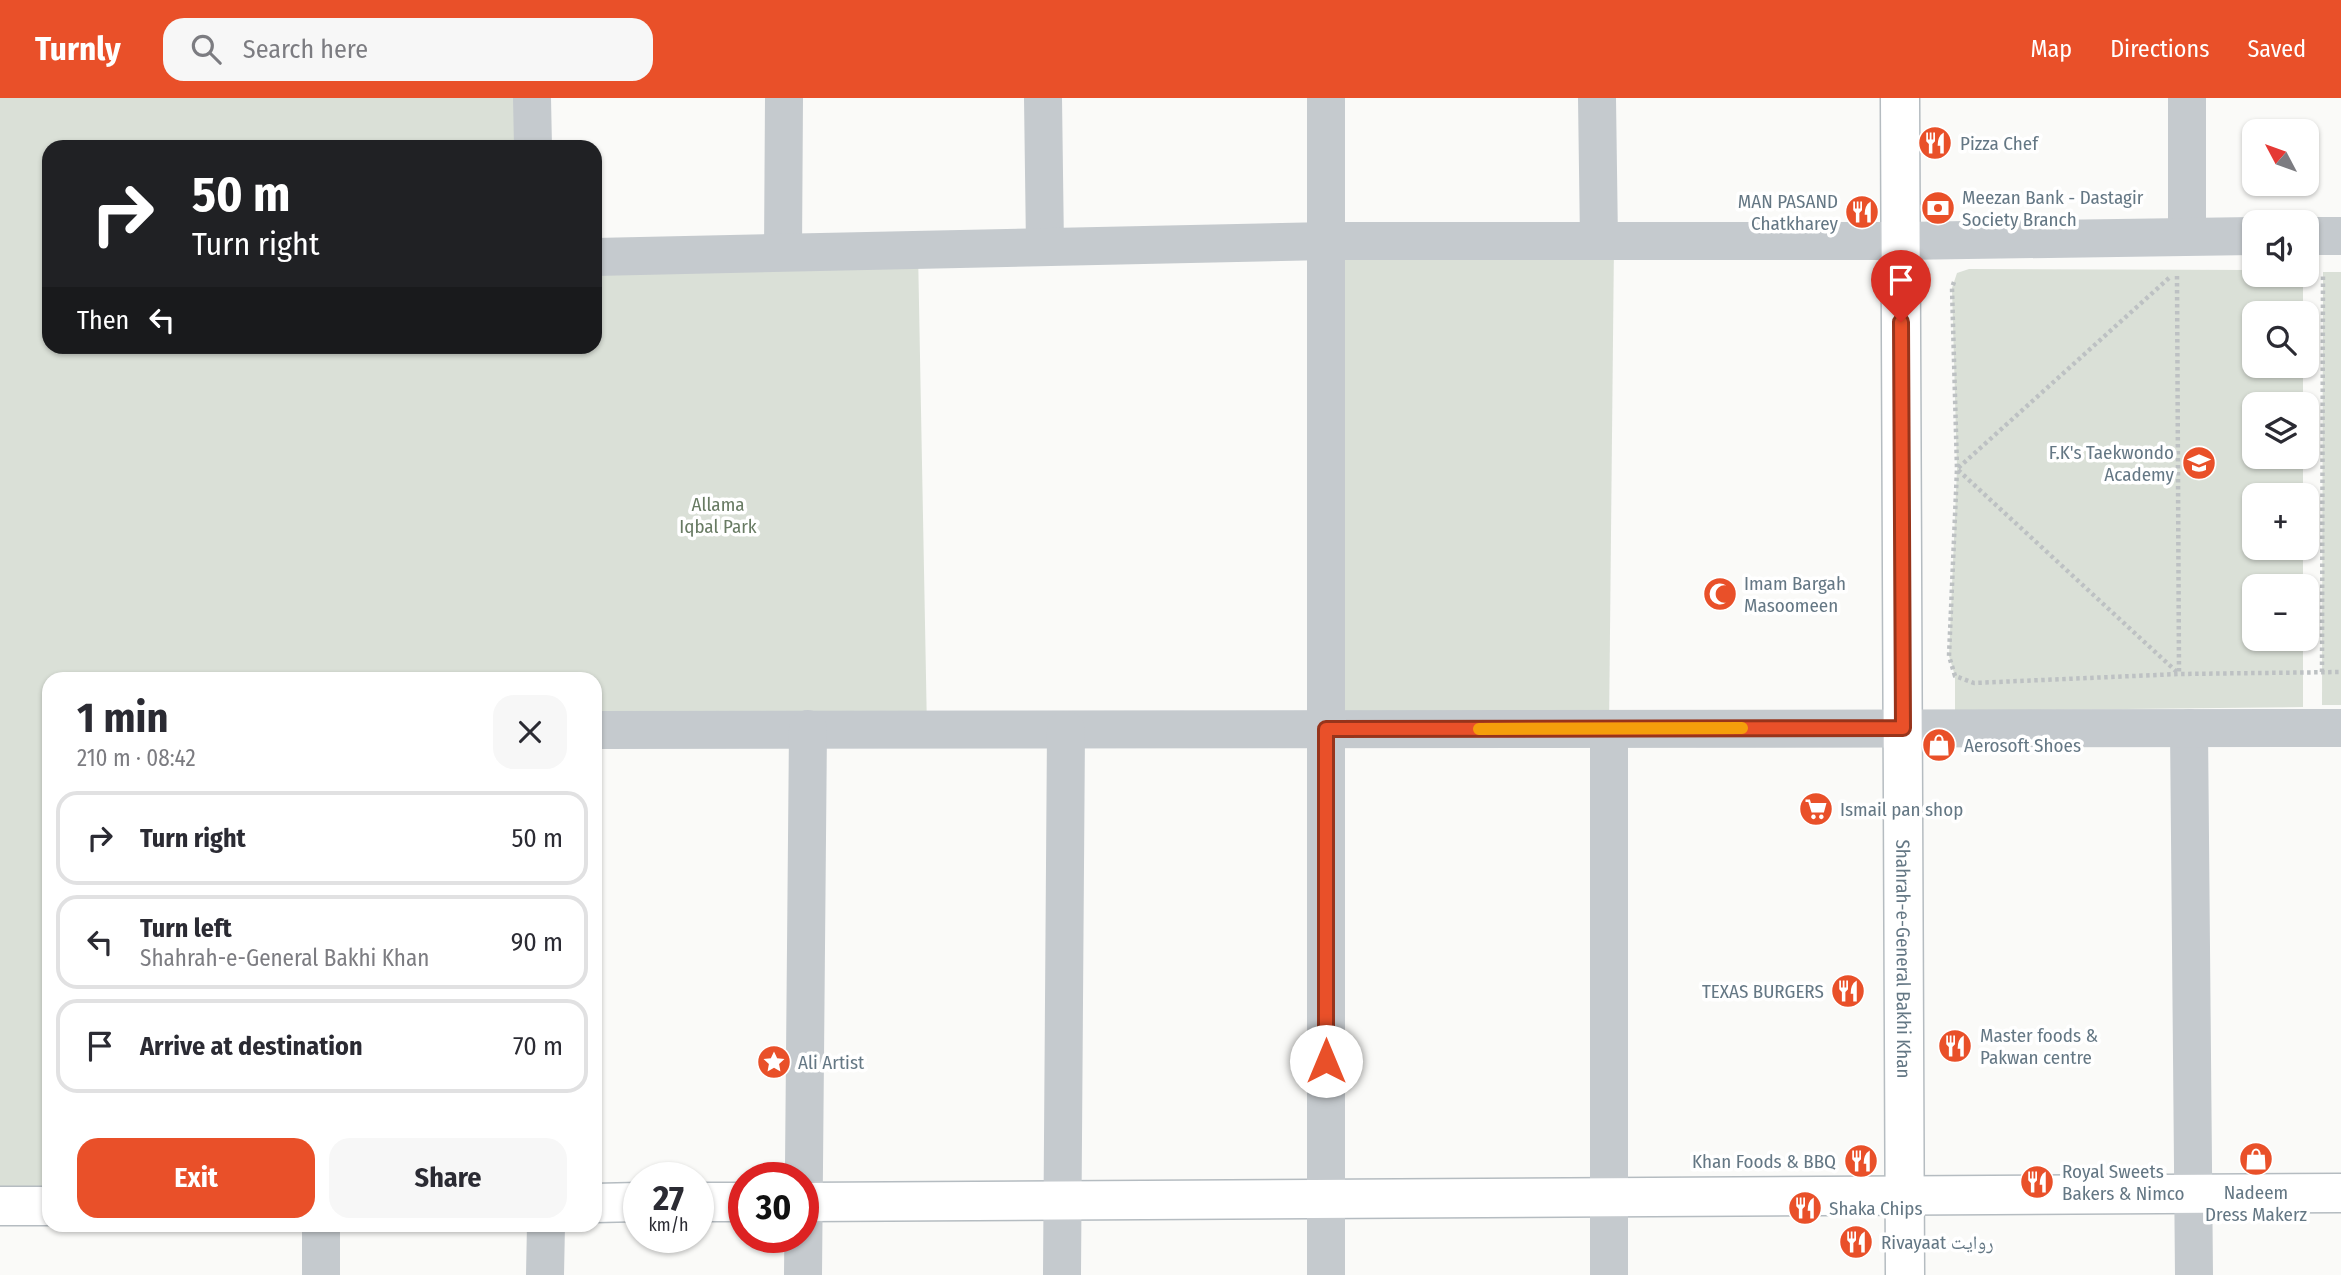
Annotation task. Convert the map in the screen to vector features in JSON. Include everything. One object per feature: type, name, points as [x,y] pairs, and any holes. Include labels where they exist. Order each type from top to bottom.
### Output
[{"type":"street","points":[[533,98],[533,140]]},
{"type":"street","points":[[783,252],[784,98]]},
{"type":"street","points":[[1043,98],[1045,247]]},
{"type":"street","points":[[1326,98],[1326,1275]]},
{"type":"street","points":[[1597,98],[1599,241]]},
{"type":"street","name":"Shahrah-e-General Bakhi Khan","points":[[1900,98],[1905,1275]]},
{"type":"street","points":[[2187,98],[2188,236]]},
{"type":"street","points":[[602,257],[1326,241],[1901,241],[2242,236]]},
{"type":"street","points":[[2319,236],[2341,236]]},
{"type":"street","points":[[2189,728],[2194,1275]]},
{"type":"street","points":[[602,730],[2341,728]]},
{"type":"street","points":[[803,1162],[808,729]]},
{"type":"street","points":[[1609,729],[1609,1275]]},
{"type":"street","points":[[1062,1275],[1066,730]]},
{"type":"street","points":[[819,1202],[2341,1194]]},
{"type":"street","points":[[602,1203],[623,1202]]},
{"type":"street","points":[[0,1206],[42,1206]]},
{"type":"street","points":[[321,1232],[321,1275]]},
{"type":"street","points":[[545,1275],[546,1232]]},
{"type":"street","points":[[803,1253],[803,1275]]},
{"type":"path","points":[[1957,469],[2177,271],[2179,674]]},
{"type":"path","points":[[2322,672],[2323,272],[2332,272]]},
{"type":"path","points":[[1956,273],[1952,288],[1957,469],[1949,656],[1955,676],[1974,683],[2179,674],[2341,672]]},
{"type":"path","points":[[1957,469],[2179,674]]},
{"type":"green space","name":"Allama Iqbal Park","points":[[0,98],[532,98],[533,140],[42,140],[42,354],[602,354],[602,257],[918,250],[927,730],[602,730],[602,672],[42,672],[42,1205],[0,1206]]},
{"type":"green space","points":[[1327,241],[1614,242],[1609,729],[1326,729]]},
{"type":"green space","points":[[1969,269],[2242,270],[2242,287],[2303,287],[2303,301],[2242,301],[2242,378],[2303,378],[2303,392],[2242,392],[2242,469],[2303,469],[2303,483],[2242,483],[2242,560],[2303,560],[2303,574],[2242,574],[2242,651],[2303,651],[2303,707],[1955,711],[1955,676],[1949,656],[1957,469],[1952,288],[1957,273]]},
{"type":"green space","points":[[2323,272],[2341,272],[2341,705],[2322,705]]},
{"type":"slow traffic","points":[[1479,729],[1742,728]]},
{"type":"place","name":"Pizza Chef","points":[[1935,143]]},
{"type":"place","name":"Meezan Bank - Dastagir Society Branch","points":[[1938,208]]},
{"type":"place","name":"MAN PASAND Chatkharey","points":[[1862,212]]},
{"type":"place","name":"F.K's Taekwondo Academy","points":[[2199,463]]},
{"type":"place","name":"Imam Bargah Masoomeen","points":[[1720,594]]},
{"type":"place","name":"Aerosoft Shoes","points":[[1939,745]]},
{"type":"place","name":"Ismail pan shop","points":[[1816,809]]},
{"type":"place","name":"TEXAS BURGERS","points":[[1848,991]]},
{"type":"place","name":"Master foods & Pakwan centre","points":[[1955,1046]]},
{"type":"place","name":"Ali Artist","points":[[774,1062]]},
{"type":"place","name":"Nadeem Dress Makerz","points":[[2256,1159]]},
{"type":"place","name":"Khan Foods & BBQ","points":[[1861,1161]]},
{"type":"place","name":"Royal Sweets Bakers & Nimco","points":[[2037,1182]]},
{"type":"place","name":"Shaka Chips","points":[[1805,1208]]},
{"type":"place","name":"Rivayaat روایت","points":[[1856,1242]]},
{"type":"route","points":[[1326,1061],[1326,729],[1903,728],[1901,322]]}]
